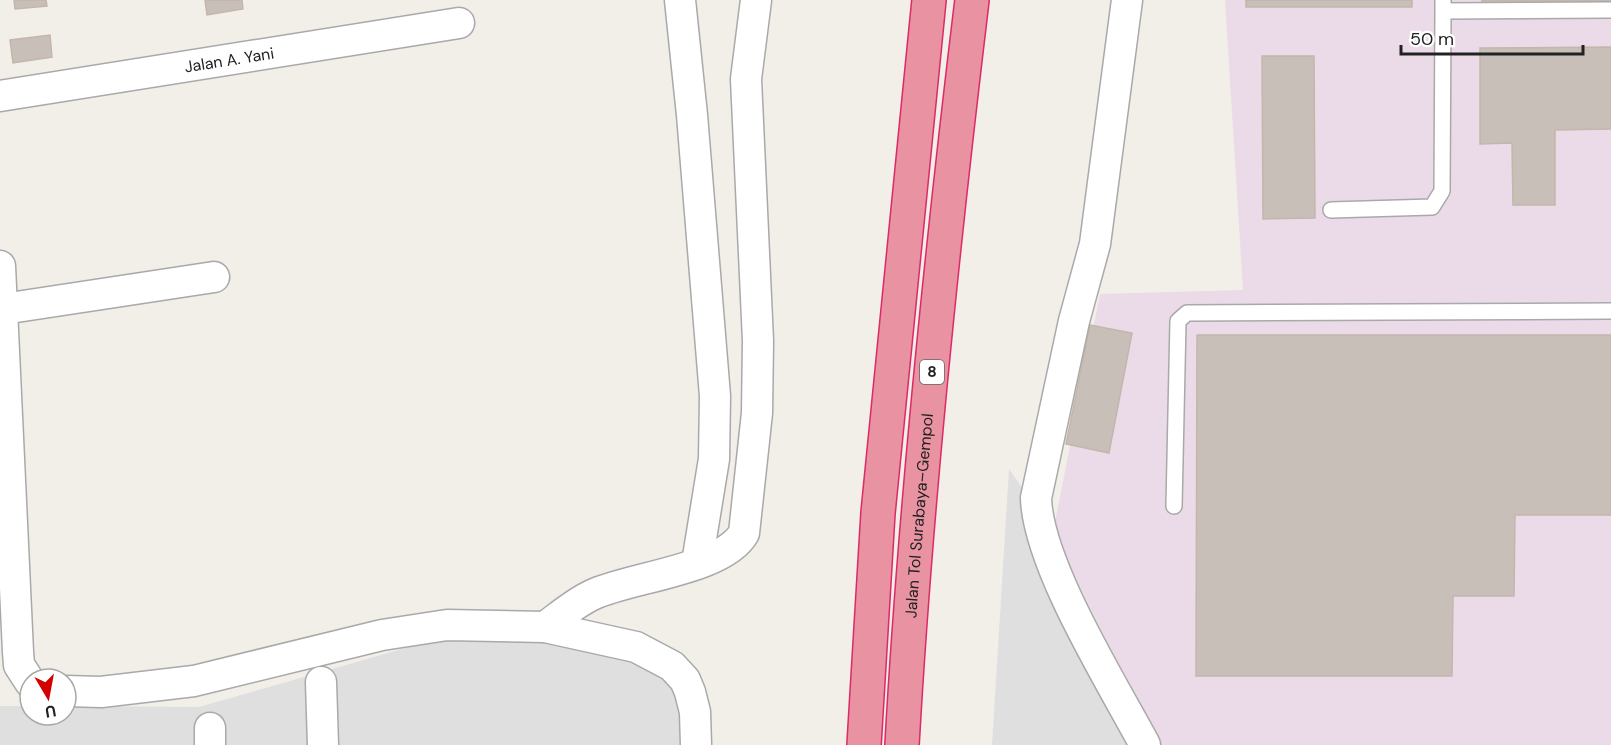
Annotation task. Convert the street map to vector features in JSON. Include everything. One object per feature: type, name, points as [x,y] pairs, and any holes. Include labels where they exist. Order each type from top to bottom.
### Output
[{"type":"highway","points":[[864,745],[878,513],[929,0]]},
{"type":"highway","name":"Jalan Tol Surabaya–Gempol","points":[[902,745],[908,648],[944,238],[972,0]]},
{"type":"street","points":[[680,0],[715,396],[714,459],[698,563]]},
{"type":"street","points":[[545,627],[592,595],[698,563],[738,544],[744,533],[758,413],[758,341],[746,79],[756,0]]},
{"type":"street","points":[[1127,0],[1095,244],[1074,321],[1036,498],[1040,528],[1069,601],[1145,745]]},
{"type":"street","name":"Jalan A. Yani","points":[[0,96],[459,23]]},
{"type":"street","points":[[0,266],[3,309],[4,430],[20,667]]},
{"type":"street","points":[[3,309],[214,277]]},
{"type":"street","points":[[78,691],[101,692],[194,681],[382,635],[447,625],[545,627],[636,647],[672,666],[685,680],[690,692],[695,712],[696,745]]},
{"type":"street","points":[[321,682],[323,745]]},
{"type":"lane","points":[[1331,210],[1432,207],[1436,203],[1442,191],[1443,6],[1611,10]]},
{"type":"lane","points":[[1174,506],[1178,321],[1187,313],[1611,311]]},
{"type":"shaded area","points":[[1225,0],[1611,0],[1611,745],[1158,745],[1053,532],[1100,294],[1243,290]]},
{"type":"shaded area","points":[[1009,469],[1053,532],[1158,745],[992,745]]},
{"type":"shaded area","points":[[458,633],[599,650],[656,669],[686,708],[686,745],[0,745],[0,706],[18,706],[18,727],[78,727],[78,706],[199,707]]},
{"type":"building","points":[[14,0],[46,0],[47,6],[15,9]]},
{"type":"building","points":[[205,0],[242,0],[243,9],[207,15]]},
{"type":"building","points":[[1246,0],[1412,0],[1412,7],[1246,7]]},
{"type":"building","points":[[1482,0],[1611,0],[1611,2],[1482,3]]},
{"type":"building","points":[[50,35],[52,57],[13,63],[10,40]]},
{"type":"building","points":[[1611,47],[1611,129],[1555,130],[1555,205],[1513,205],[1512,143],[1480,144],[1480,48]]},
{"type":"building","points":[[1262,56],[1314,56],[1315,218],[1263,219]]},
{"type":"building","points":[[1090,325],[1132,333],[1109,453],[1066,444]]},
{"type":"building","points":[[1197,335],[1611,335],[1611,515],[1515,515],[1514,596],[1453,596],[1452,676],[1196,676]]}]
